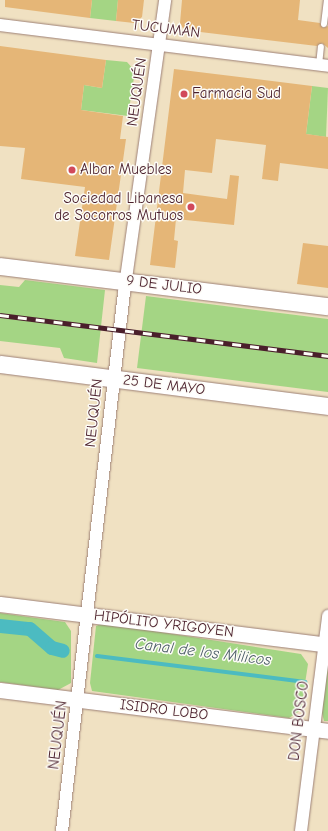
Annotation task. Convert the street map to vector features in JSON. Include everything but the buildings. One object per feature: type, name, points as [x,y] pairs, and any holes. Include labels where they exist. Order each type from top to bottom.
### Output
[{"type":"main road","name":"9 DE JULIO","points":[[0,266],[126,280],[328,306]]},
{"type":"main road","name":"25 DE MAYO","points":[[0,364],[328,406]]},
{"type":"street","name":"NEUQUÉN","points":[[62,831],[89,615],[126,280],[160,45],[165,0]]},
{"type":"street","name":"TUCUMÁN","points":[[0,24],[324,65]]},
{"type":"street","name":"HIPÓLITO YRIGOYEN","points":[[0,604],[326,645]]},
{"type":"street","name":"DON BOSCO","points":[[301,831],[321,730],[328,616]]},
{"type":"street","name":"ISIDRO LOBO","points":[[0,690],[321,730]]},
{"type":"lane","points":[[324,24],[327,0]]},
{"type":"lane","points":[[322,47],[324,65]]},
{"type":"green space","points":[[92,0],[118,0],[116,21],[90,18]]},
{"type":"green space","points":[[106,60],[127,62],[135,71],[128,116],[81,110],[84,85],[102,88]]},
{"type":"green space","points":[[312,86],[328,88],[326,137],[306,134]]},
{"type":"green space","points":[[25,280],[105,290],[97,363],[64,358],[60,348],[0,341],[0,285],[19,287]]},
{"type":"green space","points":[[146,296],[328,319],[328,392],[137,368]]},
{"type":"green space","points":[[0,613],[65,622],[71,631],[71,683],[58,690],[0,682]]},
{"type":"green space","points":[[103,623],[301,654],[308,664],[301,710],[289,718],[92,691],[90,683],[96,626]]},
{"type":"green space","points":[[328,656],[328,721],[324,721],[322,713]]},
{"type":"waterway","name":"Canal de los Milicos","points":[[0,626],[30,629],[52,648],[63,651]]},
{"type":"waterway","name":"Canal de los Milicos","points":[[97,656],[305,682]]},
{"type":"railway","points":[[0,315],[328,356]]},
{"type":"place","name":"Farmacia Sud","points":[[184,94]]},
{"type":"place","name":"Albar Muebles","points":[[72,170]]},
{"type":"place","name":"Sociedad Libanesa de Socorros Mutuos","points":[[191,207]]}]
